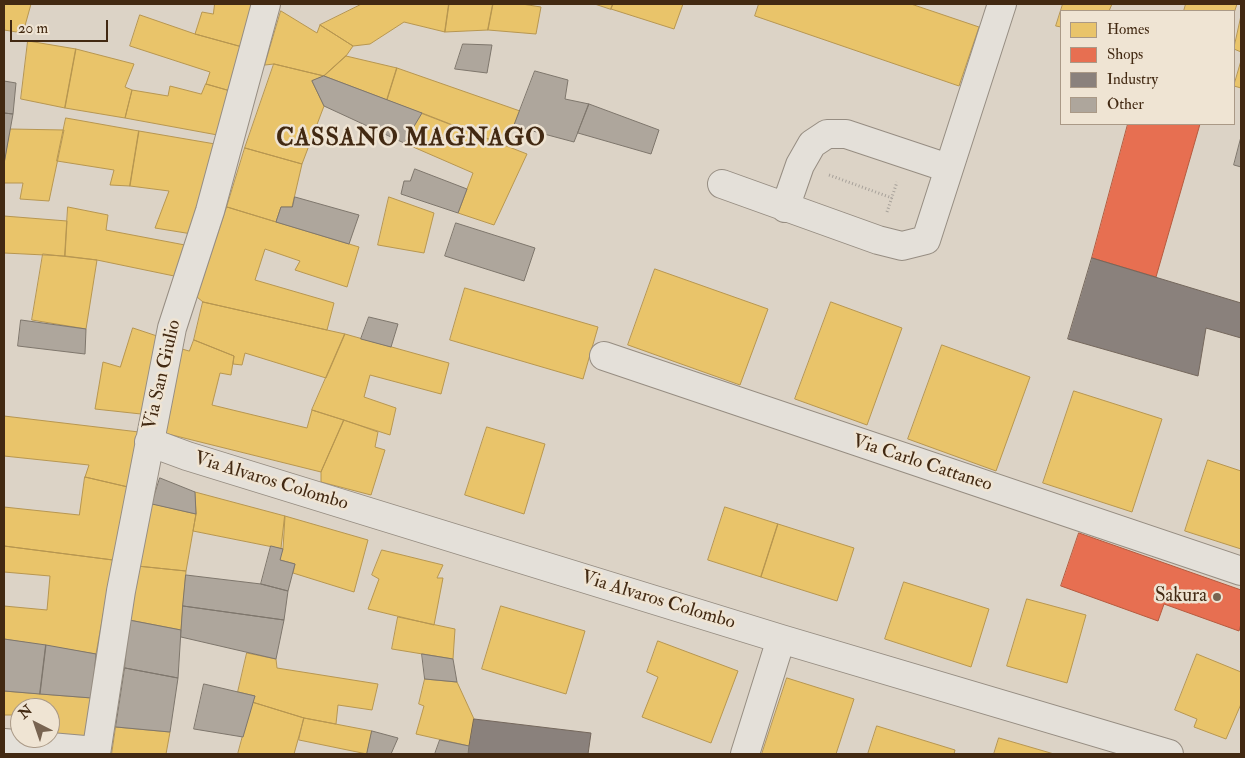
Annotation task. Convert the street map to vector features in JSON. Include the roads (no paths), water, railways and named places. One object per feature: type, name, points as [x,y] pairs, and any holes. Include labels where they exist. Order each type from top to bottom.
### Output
[{"type":"street","name":"Via San Giulio","points":[[96,752],[121,591],[172,328],[210,211],[266,4]]},
{"type":"street","points":[[722,184],[878,240],[902,246],[926,240],[1002,4]]},
{"type":"street","points":[[785,208],[800,165],[812,144],[827,134],[846,134],[948,168]]},
{"type":"street","name":"Via Carlo Cattaneo","points":[[604,356],[1241,571]]},
{"type":"street","name":"Via Alvaros Colombo","points":[[149,442],[187,456],[781,638],[1169,754]]},
{"type":"street","points":[[745,754],[781,638]]},
{"type":"street","points":[[4,743],[96,752]]},
{"type":"place","name":"Sakura","points":[[1217,597]]},
{"type":"district","name":"CASSANO MAGNAGO","points":[[411,140]]}]
